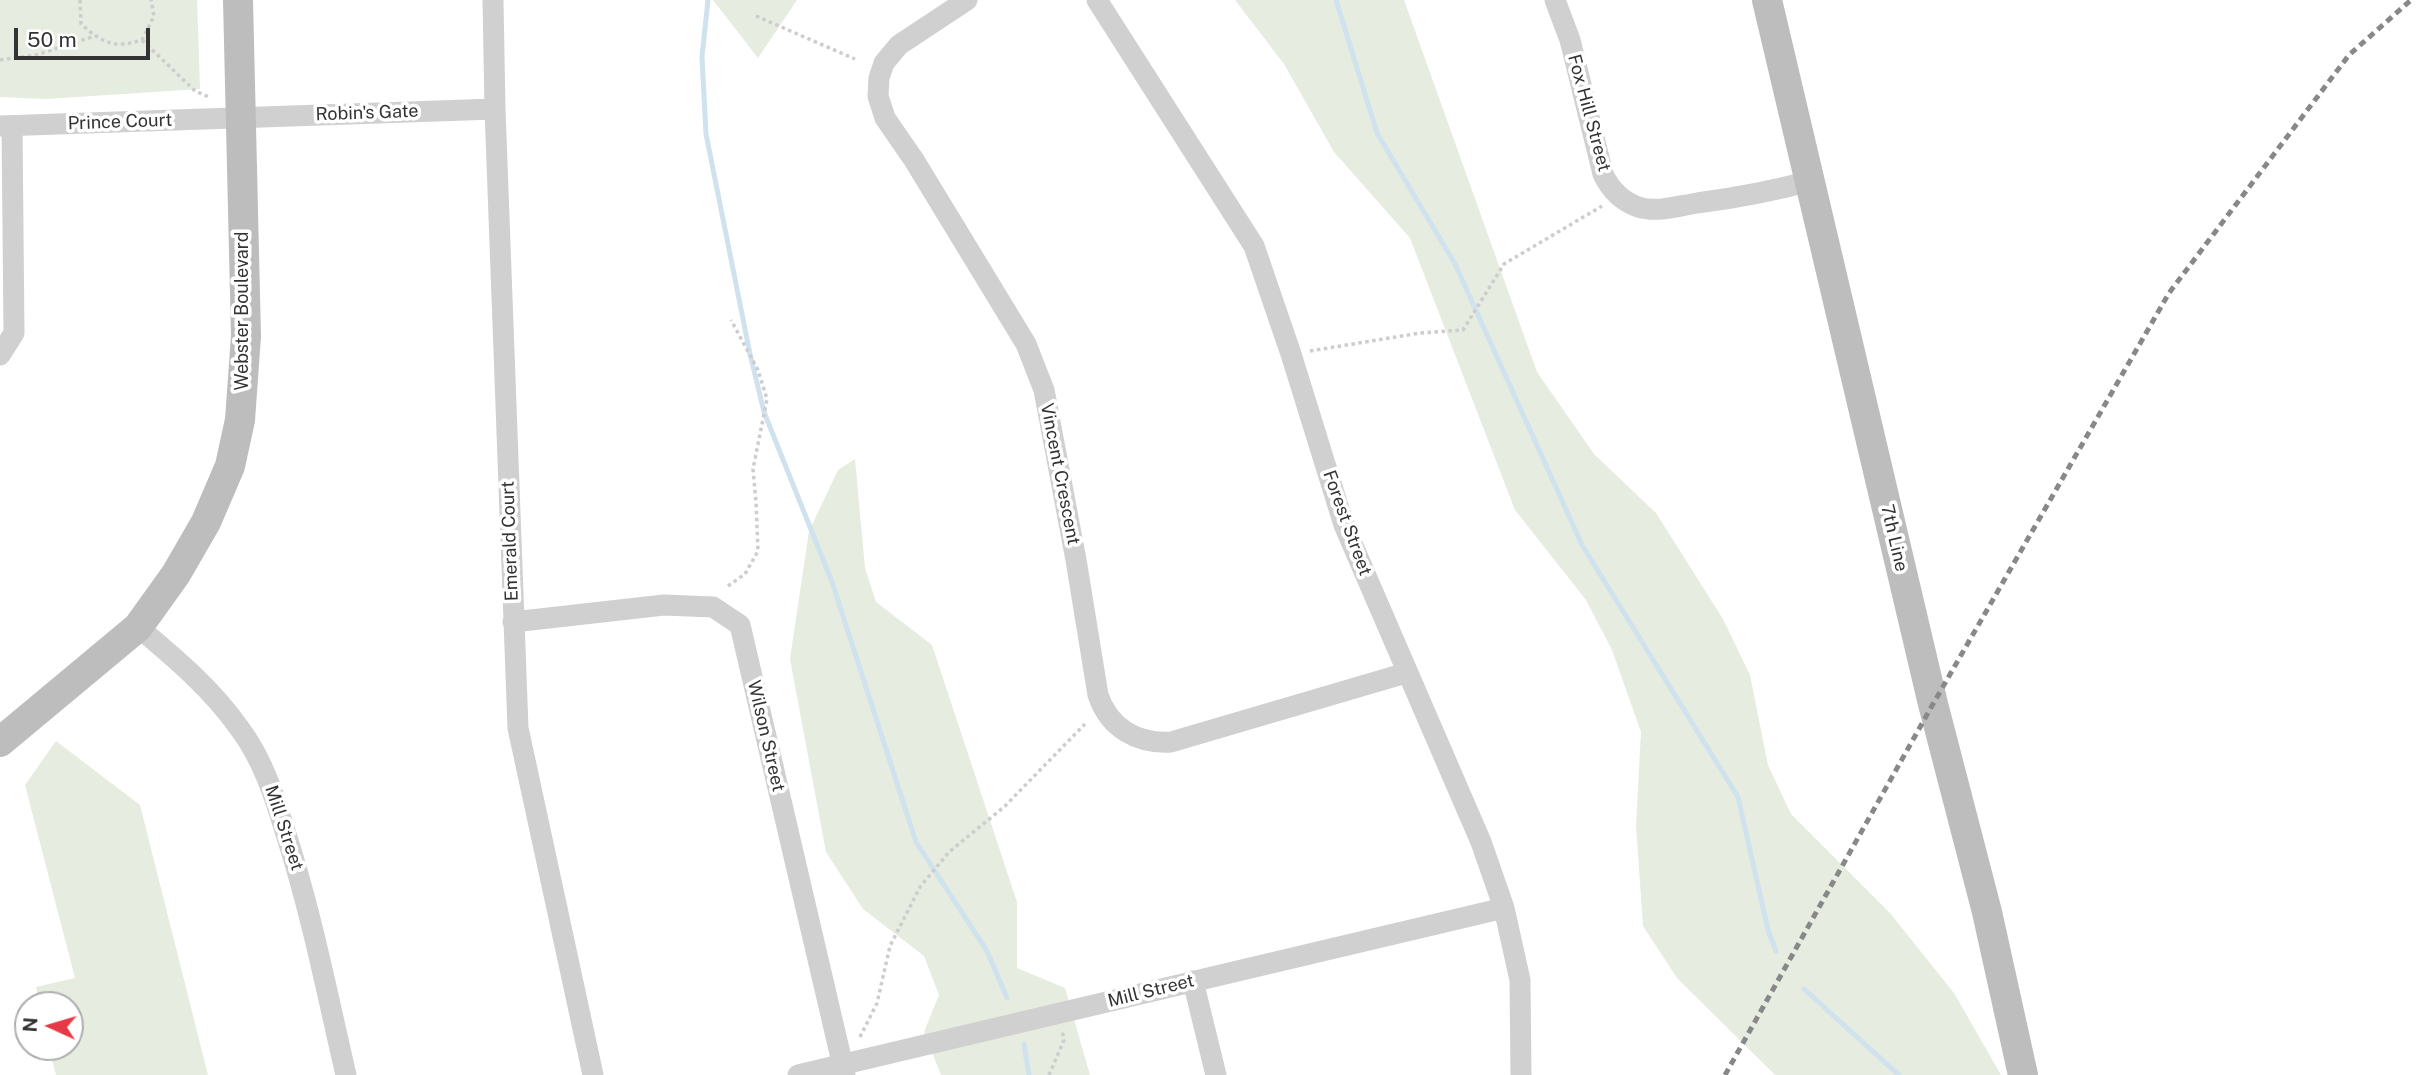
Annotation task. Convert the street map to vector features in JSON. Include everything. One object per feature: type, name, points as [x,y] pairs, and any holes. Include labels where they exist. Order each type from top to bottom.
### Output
[{"type":"street","name":"Webster Boulevard","points":[[0,742],[138,627],[176,574],[206,522],[230,466],[237,431],[246,336],[238,0]]},
{"type":"street","name":"Emerald Court","points":[[493,0],[518,728],[593,1075]]},
{"type":"street","name":"Vincent Crescent","points":[[967,0],[890,53],[880,74],[878,96],[885,118],[914,160],[1026,344],[1044,390],[1098,695],[1105,712],[1114,723],[1132,736],[1154,742],[1171,741],[1406,673]]},
{"type":"street","name":"Forest Street","points":[[1097,0],[1254,246],[1292,354],[1345,525],[1406,673],[1481,842],[1504,908],[1520,981],[1521,1075]]},
{"type":"street","name":"Fox Hill Street","points":[[1555,0],[1570,40],[1603,174],[1621,198],[1638,207],[1662,209],[1763,193],[1810,181]]},
{"type":"street","name":"7th Line","points":[[1767,0],[1933,704],[1987,912],[2023,1075]]},
{"type":"street","name":"Robin's Gate","points":[[239,117],[495,109]]},
{"type":"street","name":"Prince Court","points":[[6,126],[239,117]]},
{"type":"street","points":[[0,355],[14,333],[6,126]]},
{"type":"street","name":"Wilson Street","points":[[513,622],[664,605],[713,607],[740,625],[845,1069]]},
{"type":"street","name":"Mill Street","points":[[138,627],[215,696],[242,730],[268,775],[300,876],[346,1075]]},
{"type":"street","name":"Mill Street","points":[[799,1075],[845,1069],[1192,981],[1504,908]]},
{"type":"street","points":[[1192,981],[1216,1075]]},
{"type":"path","points":[[80,0],[81,24],[101,41],[124,46],[142,40],[154,16],[151,0]]},
{"type":"path","points":[[756,16],[855,59]]},
{"type":"path","points":[[0,60],[36,55],[94,36]]},
{"type":"path","points":[[142,40],[195,91],[209,97]]},
{"type":"path","points":[[1292,354],[1420,333],[1463,330],[1504,264],[1603,205]]},
{"type":"path","points":[[728,586],[745,574],[758,551],[752,469],[767,399],[758,370],[731,320]]},
{"type":"path","points":[[860,1037],[877,1003],[890,946],[920,887],[949,852],[1004,807],[1085,724]]},
{"type":"path","points":[[1049,1075],[1064,1040],[1060,1014]]},
{"type":"shaded area","points":[[0,0],[197,0],[200,89],[46,99],[0,97]]},
{"type":"shaded area","points":[[713,0],[797,0],[758,58]]},
{"type":"shaded area","points":[[1235,0],[1404,0],[1537,372],[1594,454],[1656,513],[1723,619],[1750,675],[1768,765],[1791,814],[1890,913],[1954,993],[2001,1075],[1775,1075],[1677,978],[1643,926],[1636,826],[1641,732],[1612,650],[1586,600],[1515,510],[1410,238],[1334,152],[1284,64]]},
{"type":"shaded area","points":[[855,459],[865,568],[876,602],[932,645],[1017,902],[1017,968],[1065,988],[1090,1075],[941,1075],[924,1032],[939,995],[924,956],[863,909],[826,852],[790,659],[809,531],[838,470]]},
{"type":"shaded area","points":[[56,741],[140,805],[208,1075],[56,1075],[52,1061],[84,1061],[84,991],[37,991],[36,987],[75,978],[25,785]]},
{"type":"waterway","points":[[708,0],[702,57],[706,134],[764,412],[832,582],[916,842],[987,951],[1007,998]]},
{"type":"waterway","points":[[1336,0],[1377,133],[1455,264],[1582,545],[1738,797],[1768,930],[1776,951]]},
{"type":"waterway","points":[[1804,989],[1899,1075]]},
{"type":"waterway","points":[[1024,1044],[1029,1075]]},
{"type":"railway","points":[[1725,1075],[1933,704],[2169,293],[2349,55],[2411,0]]}]
